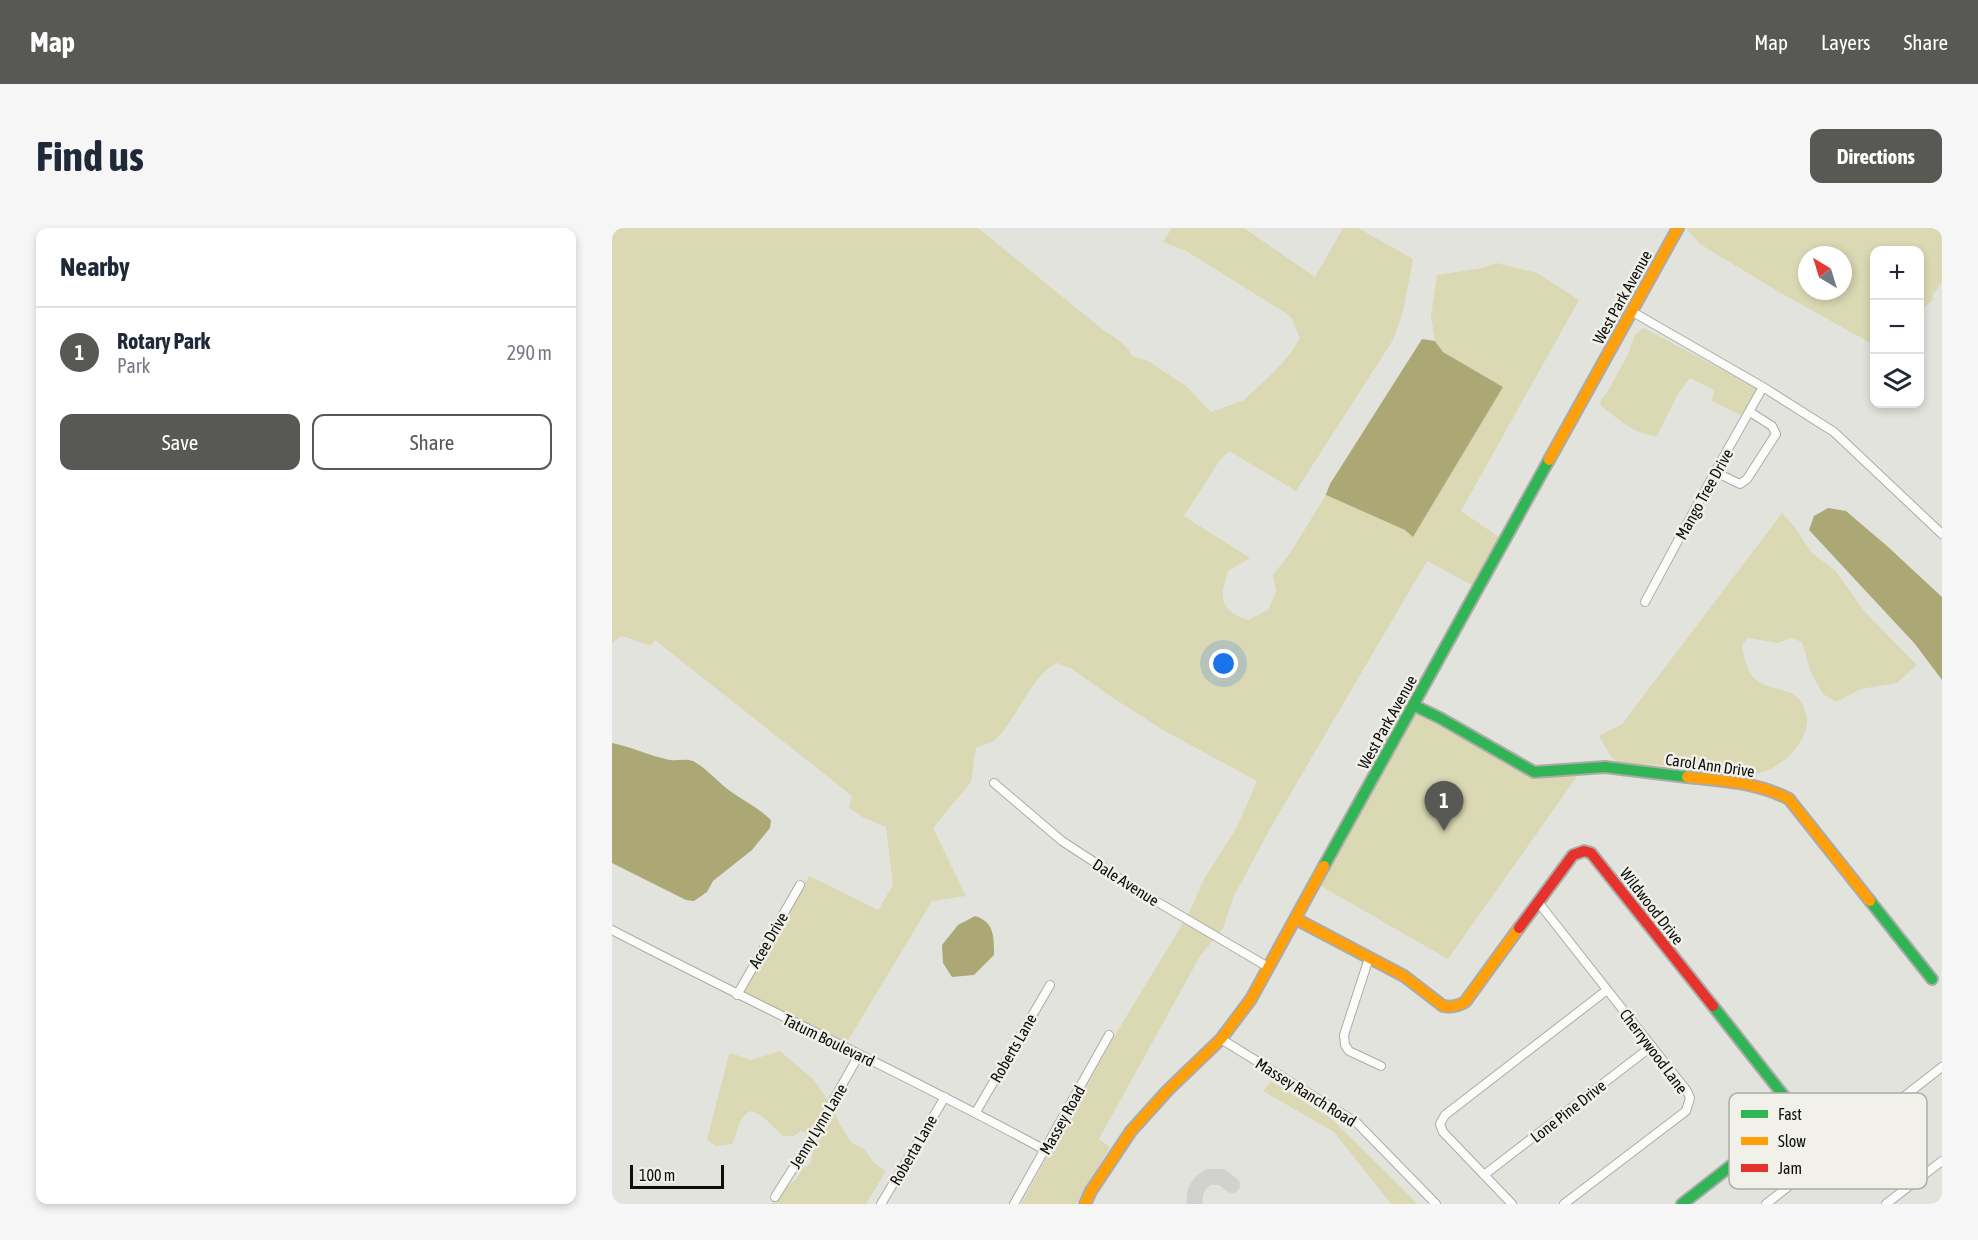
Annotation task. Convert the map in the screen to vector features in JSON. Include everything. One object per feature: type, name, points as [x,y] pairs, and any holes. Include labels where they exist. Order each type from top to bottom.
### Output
[{"type":"street","name":"West Park Avenue","points":[[1085,1204],[1091,1191],[1131,1131],[1168,1090],[1221,1038],[1251,999],[1678,228]]},
{"type":"street","points":[[1631,311],[1763,387],[1834,432],[1942,534]]},
{"type":"street","name":"Mango Tree Drive","points":[[1645,602],[1763,387]]},
{"type":"street","points":[[1715,472],[1740,484],[1747,479],[1776,434],[1772,426],[1750,412]]},
{"type":"street","name":"Carol Ann Drive","points":[[1413,705],[1534,772],[1605,767],[1748,784],[1770,789],[1789,799],[1932,979]]},
{"type":"street","name":"Dale Avenue","points":[[994,783],[1062,841],[1137,890],[1268,967]]},
{"type":"street","name":"Wildwood Drive","points":[[1369,958],[1404,976],[1443,1005],[1450,1008],[1457,1007],[1465,1002],[1573,855],[1584,851],[1591,853],[1782,1093]]},
{"type":"street","name":"Acee Drive","points":[[737,995],[800,885]]},
{"type":"street","name":"Cherrywood Lane","points":[[1538,902],[1688,1091],[1689,1104],[1686,1110],[1564,1204]]},
{"type":"street","points":[[1296,919],[1369,958],[1344,1035],[1345,1045],[1349,1051],[1381,1066]]},
{"type":"street","name":"Tatum Boulevard","points":[[612,930],[737,995],[976,1112],[1045,1150]]},
{"type":"street","name":"Roberts Lane","points":[[976,1112],[1050,985]]},
{"type":"street","points":[[1512,1204],[1443,1132],[1440,1124],[1445,1115],[1607,990]]},
{"type":"street","name":"Massey Road","points":[[1014,1204],[1109,1035]]},
{"type":"street","name":"Massey Ranch Road","points":[[1221,1038],[1357,1123],[1436,1204]]},
{"type":"street","name":"Lone Pine Drive","points":[[1484,1175],[1652,1046]]},
{"type":"street","name":"Jenny Lynn Lane","points":[[775,1197],[809,1143],[859,1054]]},
{"type":"street","points":[[1909,1093],[1942,1067]]},
{"type":"street","name":"Roberta Lane","points":[[881,1204],[945,1097]]},
{"type":"street","points":[[1927,1173],[1942,1161]]},
{"type":"street","name":"Wildwood Drive","points":[[1682,1204],[1729,1167]]},
{"type":"street","points":[[1766,1204],[1785,1189]]},
{"type":"street","points":[[1887,1204],[1906,1189]]},
{"type":"shaded area","points":[[612,228],[978,228],[1121,342],[1132,356],[1148,361],[1186,386],[1211,412],[1244,400],[1274,372],[1300,338],[1292,319],[1287,314],[1186,251],[1163,242],[1172,228],[1244,228],[1315,277],[1343,228],[1358,228],[1413,259],[1403,312],[1393,340],[1296,491],[1229,451],[1220,460],[1184,516],[1250,558],[1228,571],[1223,595],[1226,607],[1231,612],[1248,620],[1268,610],[1276,591],[1273,575],[1290,553],[1326,495],[1405,530],[1413,536],[1503,387],[1443,352],[1435,341],[1431,316],[1437,275],[1483,268],[1496,263],[1537,273],[1579,300],[1461,511],[1499,537],[1472,585],[1427,561],[1271,827],[1233,898],[1223,928],[1200,956],[1099,1139],[1110,1147],[1076,1204],[1021,1204],[1115,1035],[1188,915],[1204,879],[1237,827],[1257,781],[1163,730],[1072,669],[1057,663],[1048,669],[1032,687],[997,738],[976,748],[971,782],[933,828],[966,896],[932,901],[846,1044],[742,994],[809,876],[878,910],[893,885],[886,827],[862,817],[849,808],[852,796],[655,640],[651,645],[621,636],[612,643]]},
{"type":"shaded area","points":[[1686,228],[1942,228],[1942,282],[1932,297],[1935,298],[1924,308],[1924,246],[1870,246],[1870,343],[1779,292],[1700,244]]},
{"type":"shaded area","points":[[1644,328],[1758,389],[1741,416],[1712,401],[1714,390],[1690,378],[1678,394],[1657,436],[1641,433],[1600,405],[1628,354],[1635,335]]},
{"type":"shaded area","points":[[1422,339],[1435,341],[1443,352],[1503,387],[1413,537],[1405,530],[1326,495],[1325,497],[1330,484]]},
{"type":"shaded area","points":[[1828,508],[1846,511],[1942,597],[1942,680],[1915,644],[1809,530],[1814,516]]},
{"type":"shaded area","points":[[1782,513],[1794,526],[1811,552],[1835,570],[1865,612],[1917,665],[1897,683],[1861,689],[1836,702],[1823,694],[1811,673],[1802,642],[1791,638],[1778,643],[1748,638],[1742,645],[1747,665],[1754,678],[1765,685],[1797,697],[1805,711],[1807,722],[1804,734],[1799,744],[1785,760],[1766,771],[1742,776],[1718,771],[1659,765],[1628,765],[1615,760],[1599,736],[1622,724]]},
{"type":"shaded area","points":[[1416,714],[1532,776],[1578,775],[1448,959],[1319,885]]},
{"type":"shaded area","points":[[612,743],[670,760],[693,761],[767,816],[771,820],[770,828],[752,850],[713,881],[707,892],[694,901],[686,900],[612,863]]},
{"type":"shaded area","points":[[975,916],[990,926],[994,955],[974,975],[952,977],[943,963],[942,945],[958,925]]},
{"type":"shaded area","points":[[780,1051],[814,1080],[832,1106],[840,1125],[852,1143],[864,1149],[874,1163],[886,1171],[866,1204],[772,1204],[772,1200],[797,1178],[802,1169],[811,1163],[813,1149],[811,1136],[801,1131],[794,1136],[783,1136],[762,1116],[751,1111],[741,1120],[732,1144],[716,1146],[707,1140],[729,1054],[751,1060]]},
{"type":"shaded area","points":[[1271,1081],[1333,1120],[1418,1204],[1391,1204],[1334,1132],[1263,1091]]},
{"type":"taxiway","points":[[1195,1204],[1197,1188],[1209,1177],[1222,1177],[1232,1185]]},
{"type":"traffic: fast","points":[[1324,866],[1549,460]]},
{"type":"traffic: fast","points":[[1413,705],[1534,772],[1605,767],[1687,777]]},
{"type":"traffic: fast","points":[[1870,901],[1932,979]]},
{"type":"traffic: fast","points":[[1713,1006],[1782,1093]]},
{"type":"traffic: fast","points":[[1682,1204],[1729,1167]]},
{"type":"traffic: slow","points":[[1549,460],[1678,228]]},
{"type":"traffic: slow","points":[[1687,777],[1752,786],[1789,799],[1870,901]]},
{"type":"traffic: slow","points":[[1085,1204],[1091,1191],[1131,1131],[1168,1090],[1221,1039],[1251,999],[1324,866]]},
{"type":"traffic: slow","points":[[1296,919],[1404,976],[1443,1006],[1449,1007],[1465,1002],[1519,928]]},
{"type":"traffic: jam","points":[[1519,928],[1573,855],[1584,851],[1591,853],[1713,1006]]},
{"type":"place","name":"Rotary Park","points":[[1444,831]]}]
